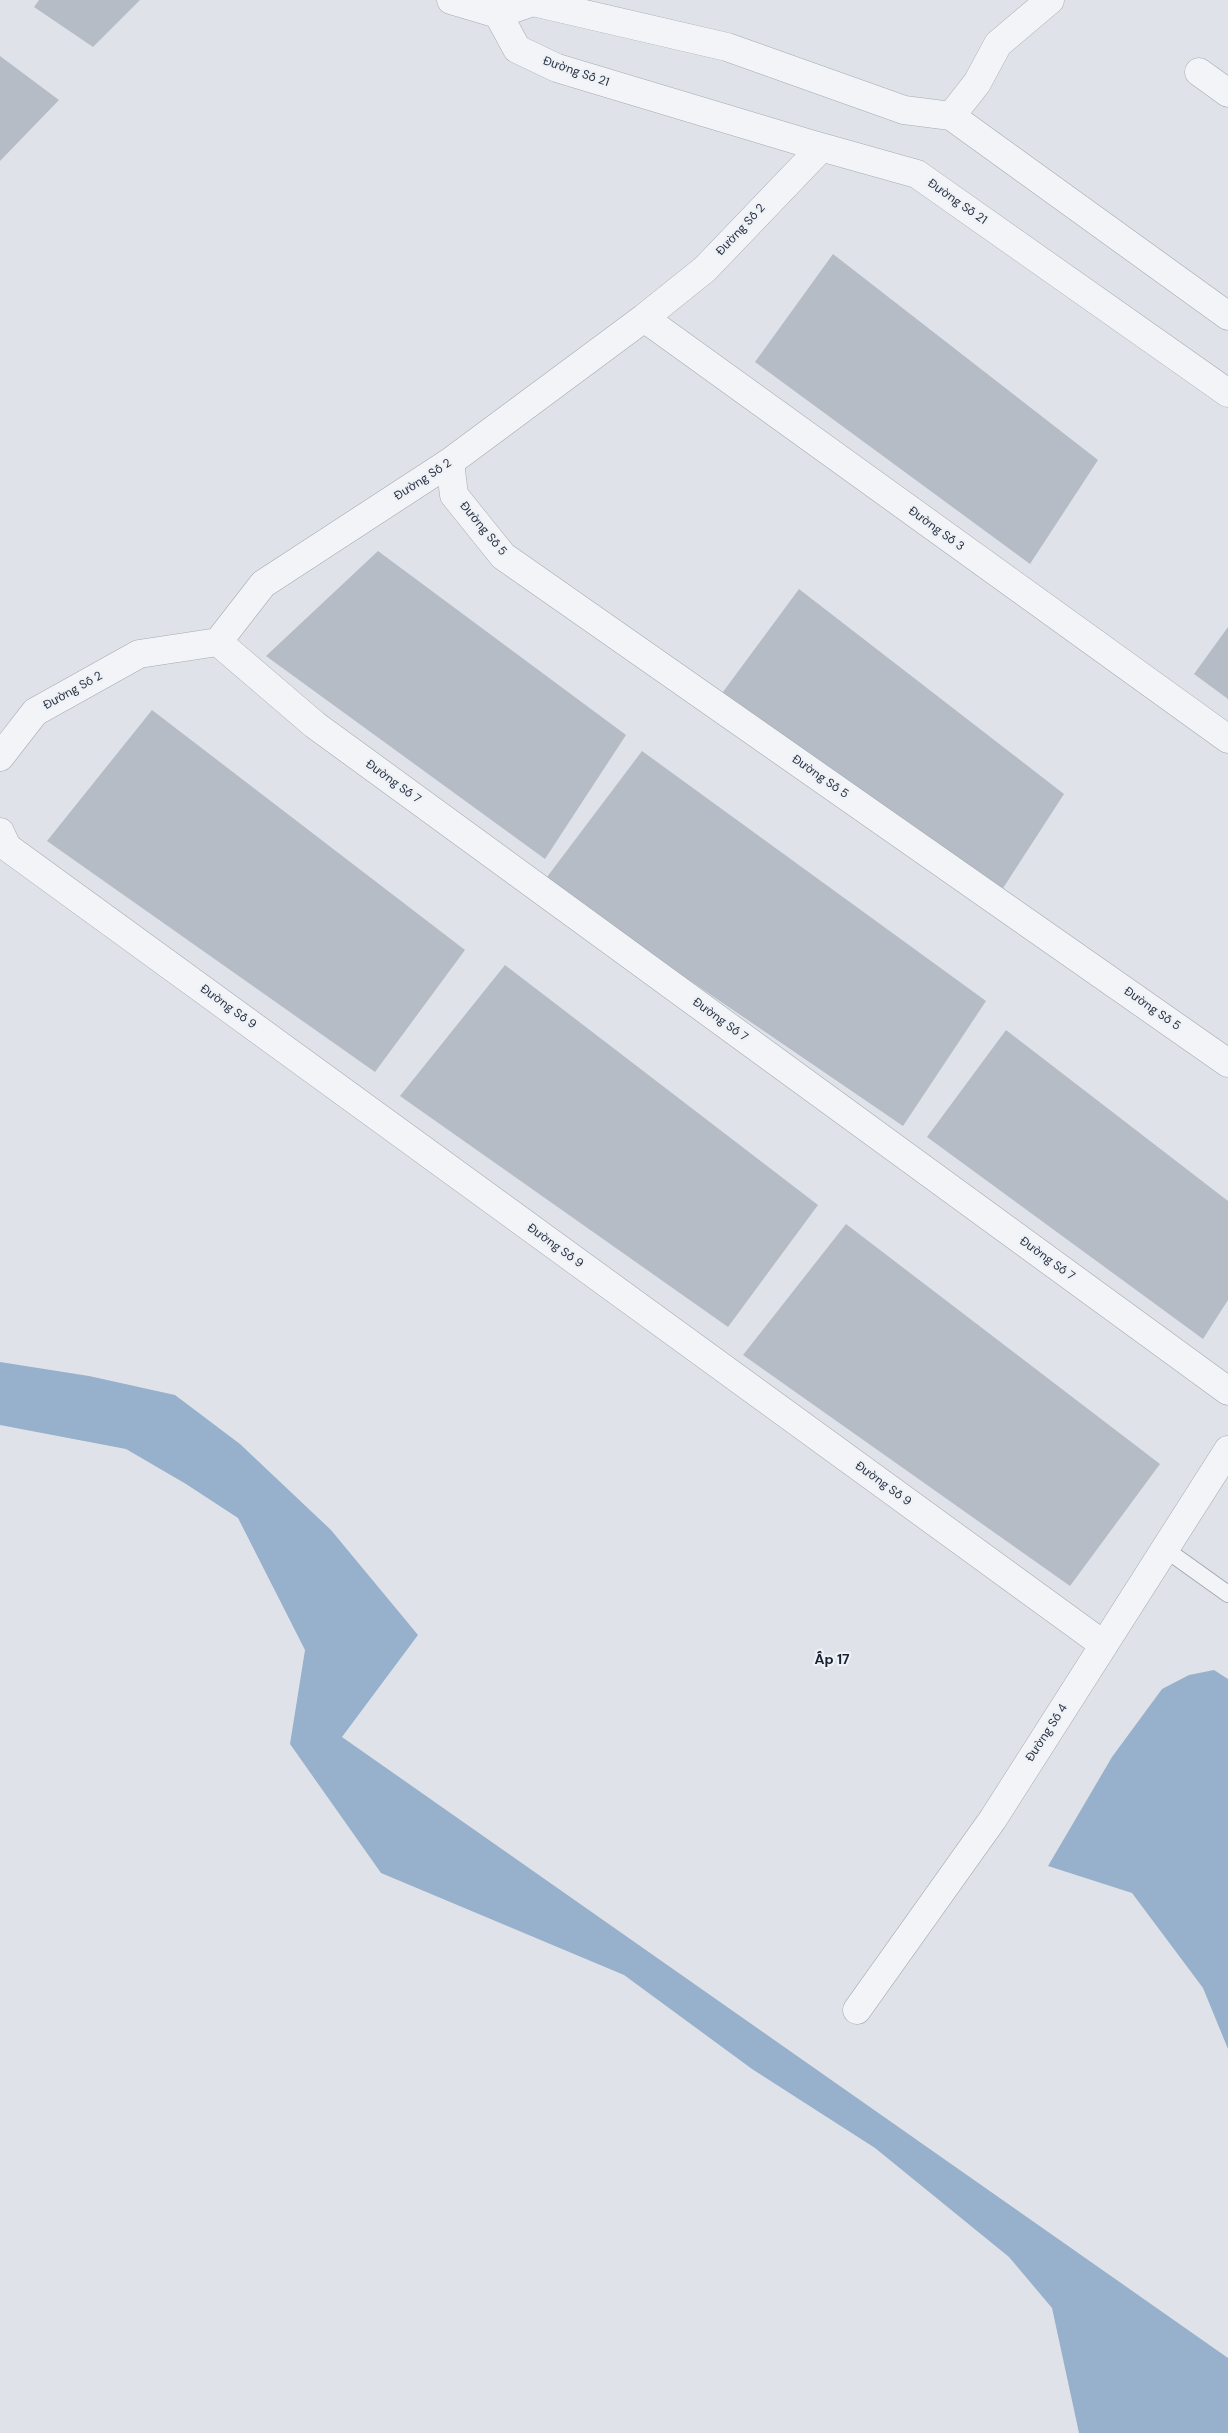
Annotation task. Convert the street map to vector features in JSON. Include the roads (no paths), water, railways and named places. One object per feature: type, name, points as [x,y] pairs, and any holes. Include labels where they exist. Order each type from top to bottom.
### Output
[{"type":"street","points":[[450,0],[498,14],[533,2],[727,47],[904,110],[951,116],[1228,316]]},
{"type":"street","points":[[951,116],[977,83],[998,44],[1048,0]]},
{"type":"street","name":"Đường Số 21","points":[[498,14],[517,49],[557,68],[821,148],[917,174],[1228,393]]},
{"type":"street","points":[[1199,72],[1228,93]]},
{"type":"street","name":"Đường Số 2","points":[[0,757],[35,712],[139,654],[218,642],[264,584],[450,462],[644,318],[705,269],[821,148]]},
{"type":"street","name":"Đường Số 3","points":[[644,318],[1228,739]]},
{"type":"street","name":"Đường Số 5","points":[[450,462],[454,495],[503,556],[1228,1063]]},
{"type":"street","name":"Đường Số 7","points":[[218,642],[315,725],[1228,1391]]},
{"type":"street","name":"Đường Số 9","points":[[3,839],[1104,1644]]},
{"type":"street","name":"Đường Số 4","points":[[857,2010],[992,1819],[1228,1450]]},
{"type":"lane","points":[[1165,1549],[1228,1594]]},
{"type":"water","points":[[0,1362],[89,1376],[175,1395],[240,1444],[331,1530],[418,1635],[342,1737],[1228,2358],[1228,2433],[1079,2433],[1052,2308],[1009,2257],[875,2148],[752,2069],[624,1975],[381,1873],[290,1744],[305,1650],[238,1518],[186,1484],[126,1449],[0,1425]]},
{"type":"water","points":[[1214,1670],[1228,1679],[1228,2049],[1203,1988],[1132,1893],[1048,1866],[1112,1757],[1162,1689],[1189,1675]]},
{"type":"district","name":"Ấp 17","points":[[832,1660]]}]
